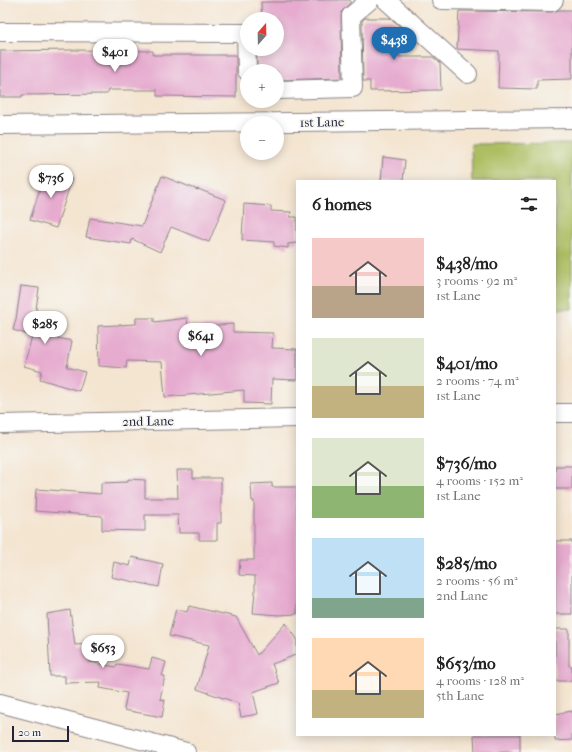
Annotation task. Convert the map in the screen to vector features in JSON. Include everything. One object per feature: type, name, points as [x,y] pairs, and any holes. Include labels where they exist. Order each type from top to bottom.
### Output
[{"type":"street","points":[[284,90],[353,88],[351,16],[370,0]]},
{"type":"street","points":[[386,0],[468,74]]},
{"type":"street","points":[[442,0],[552,2],[554,0]]},
{"type":"street","points":[[0,32],[246,33],[247,64]]},
{"type":"street","name":"1st Lane","points":[[0,125],[572,119]]},
{"type":"street","points":[[556,413],[572,413]]},
{"type":"street","name":"2nd Lane","points":[[0,424],[296,418]]},
{"type":"street","points":[[0,703],[186,752]]},
{"type":"green space","points":[[572,143],[572,309],[556,309],[556,180],[472,180],[471,144]]},
{"type":"building","points":[[309,0],[350,0],[350,3],[342,11],[341,16],[342,78],[284,80],[284,64],[257,64],[257,56],[284,56],[284,12],[262,12],[261,2],[309,2]]},
{"type":"building","points":[[559,10],[572,10],[572,79],[537,80],[537,89],[498,88],[499,51],[457,49],[459,11],[552,12]]},
{"type":"building","points":[[365,18],[390,18],[399,25],[399,57],[433,57],[440,63],[441,90],[370,91],[370,81],[363,81],[362,21]]},
{"type":"building","points":[[0,51],[153,51],[153,55],[236,55],[236,97],[157,96],[157,90],[108,90],[107,94],[22,95],[22,97],[0,97]]},
{"type":"building","points":[[383,157],[405,160],[403,180],[381,180]]},
{"type":"building","points":[[46,170],[72,179],[56,228],[30,220]]},
{"type":"building","points":[[162,176],[226,200],[209,242],[171,227],[160,252],[132,239],[131,244],[86,237],[90,218],[142,226]]},
{"type":"building","points":[[244,204],[271,206],[271,211],[291,212],[290,217],[296,217],[296,243],[288,244],[288,248],[274,246],[274,242],[242,240]]},
{"type":"building","points":[[21,286],[39,288],[35,316],[43,319],[38,334],[72,341],[67,367],[85,372],[79,391],[40,379],[42,371],[24,366],[32,336],[13,330]]},
{"type":"building","points":[[136,318],[154,318],[154,322],[187,318],[188,326],[194,325],[194,327],[233,324],[233,332],[273,333],[272,348],[296,349],[296,380],[272,379],[271,404],[244,403],[244,390],[165,397],[162,362],[127,361],[126,368],[99,366],[98,326],[136,324]]},
{"type":"building","points":[[556,466],[572,466],[572,489],[556,489]]},
{"type":"building","points":[[177,470],[193,470],[193,478],[221,478],[221,523],[217,523],[217,540],[199,540],[199,533],[179,533],[178,515],[145,515],[145,531],[102,530],[102,516],[35,511],[36,489],[101,494],[101,483],[128,482],[128,479],[145,480],[145,498],[178,498]]},
{"type":"building","points":[[272,483],[272,487],[296,487],[296,614],[279,615],[253,613],[255,576],[239,575],[240,560],[254,560],[254,501],[252,501],[251,484]]},
{"type":"building","points":[[556,541],[572,541],[572,614],[556,614]]},
{"type":"building","points":[[132,557],[163,564],[159,587],[111,577],[114,562],[130,566]]},
{"type":"building","points":[[189,606],[236,617],[257,655],[286,623],[296,638],[296,653],[293,656],[272,664],[279,683],[253,692],[258,714],[241,717],[238,703],[197,689],[209,645],[169,636],[176,609],[187,612]]},
{"type":"building","points":[[70,610],[75,645],[89,644],[90,662],[116,667],[117,664],[149,669],[152,658],[166,662],[162,676],[165,676],[160,699],[165,700],[162,717],[124,710],[127,693],[100,688],[101,682],[65,683],[65,676],[50,676],[47,614]]},
{"type":"building","points":[[556,629],[569,629],[569,666],[572,666],[572,681],[556,681]]},
{"type":"building","points":[[572,711],[572,740],[555,741],[556,714]]},
{"type":"building","points":[[474,736],[520,736],[520,752],[475,752]]}]
